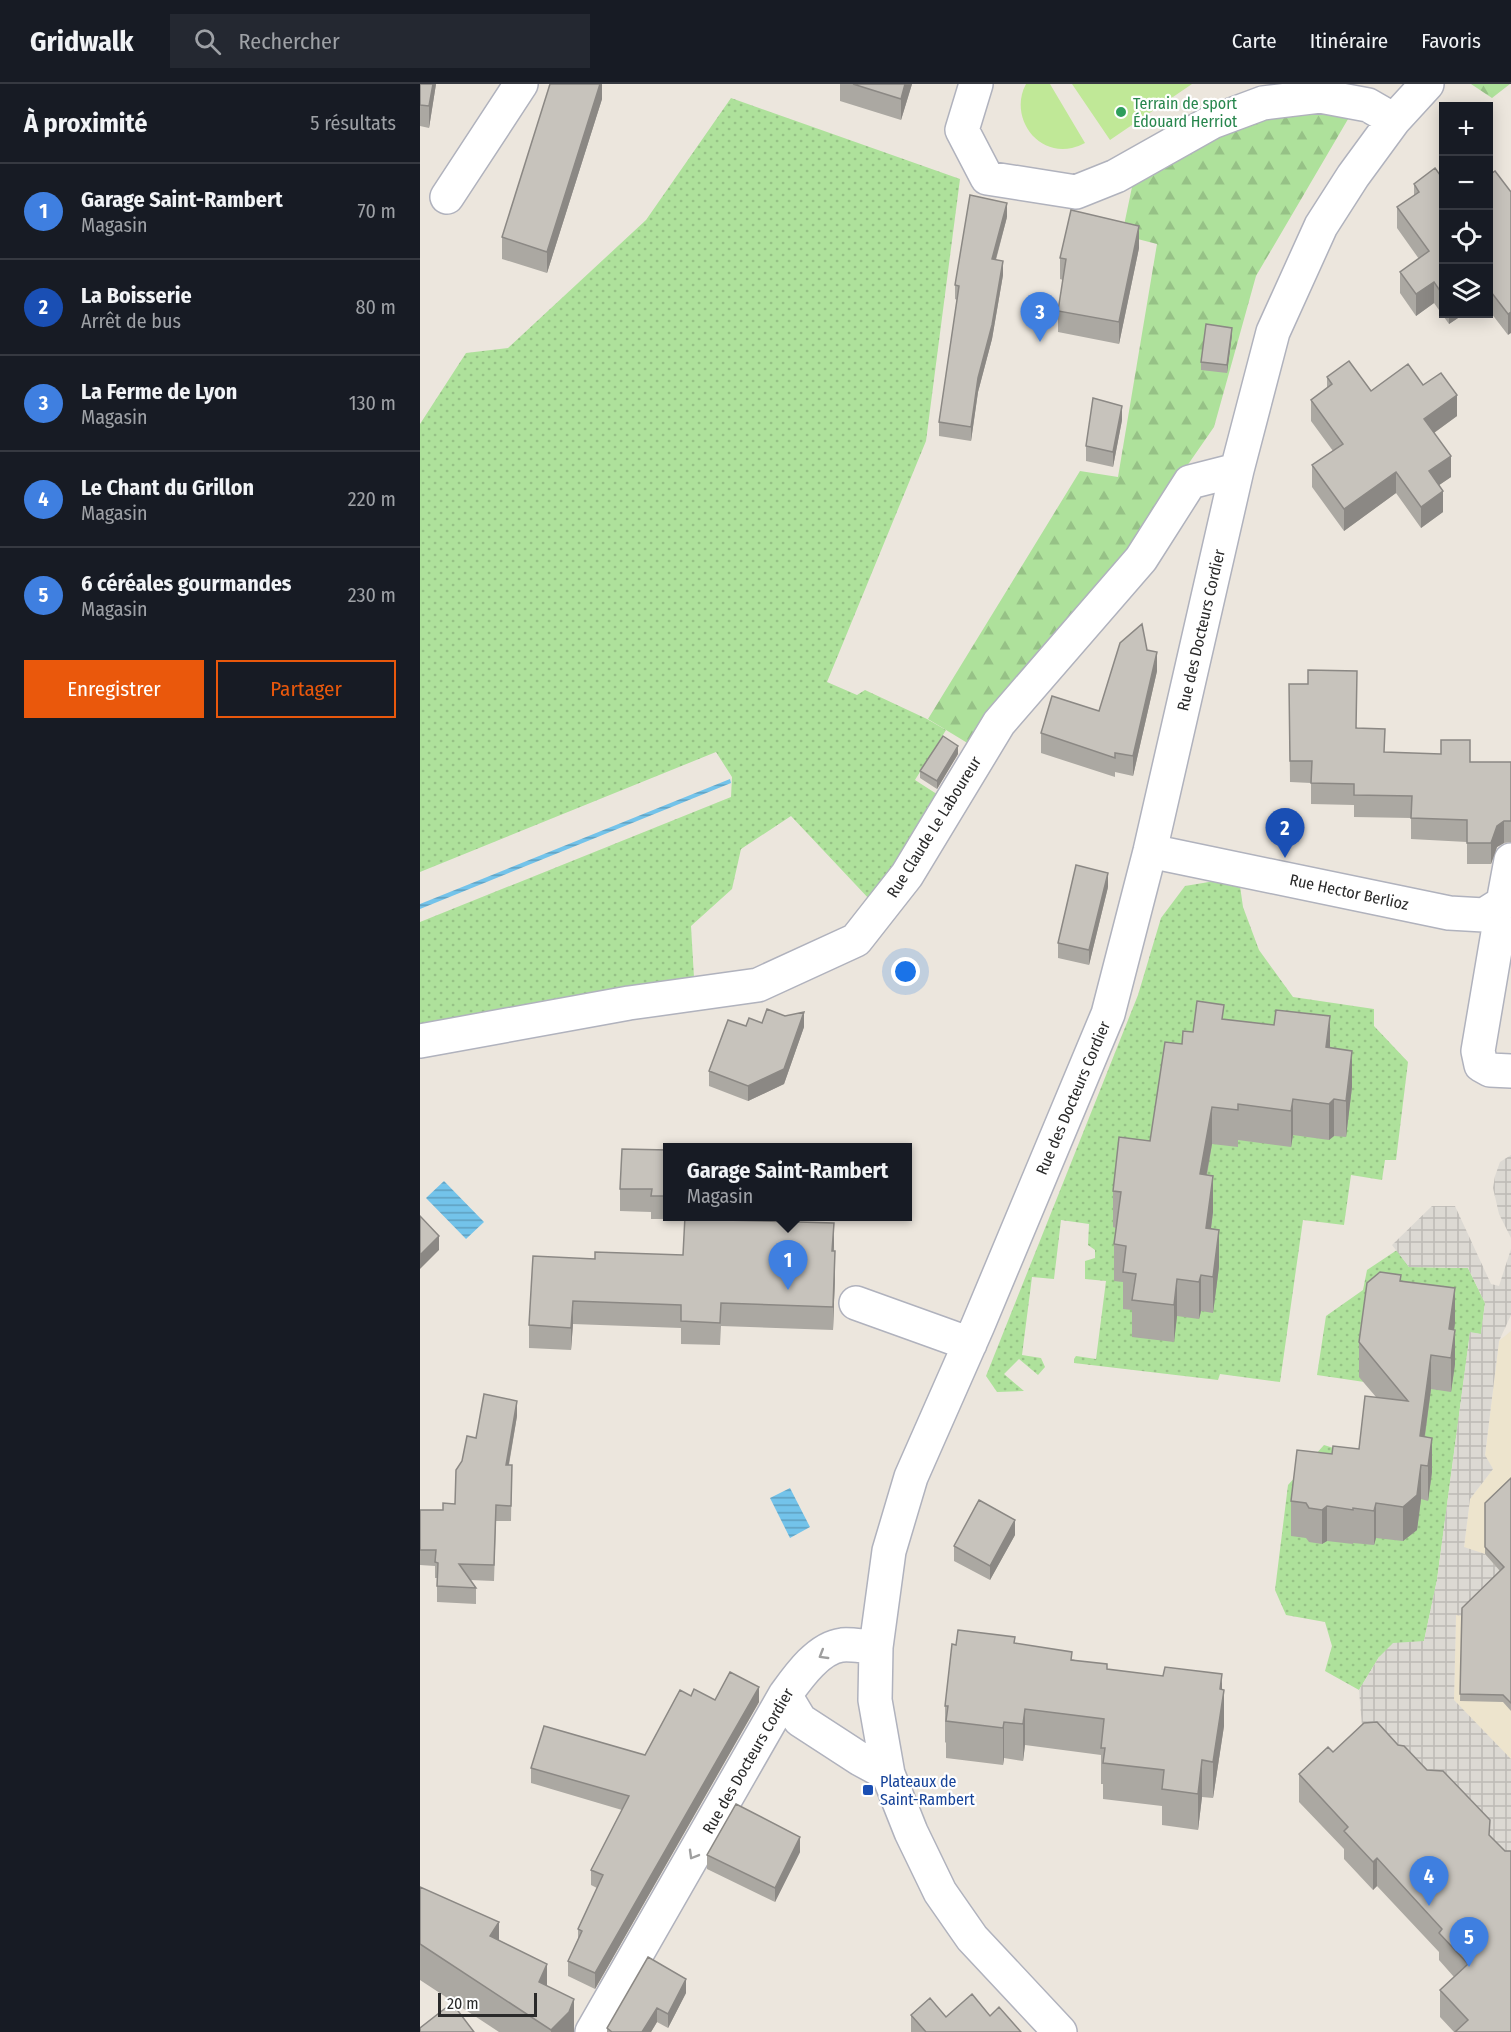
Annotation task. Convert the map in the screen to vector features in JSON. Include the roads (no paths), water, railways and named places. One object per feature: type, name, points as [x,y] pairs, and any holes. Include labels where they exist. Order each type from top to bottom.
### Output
[{"type":"street","points":[[447,197],[520,84]]},
{"type":"street","points":[[976,84],[962,130],[987,178],[1076,192],[1116,176],[1212,122],[1263,103],[1320,96],[1368,105],[1395,120]]},
{"type":"street","name":"Rue des Docteurs Cordier","points":[[592,2032],[784,1695],[807,1666],[830,1650],[840,1645],[876,1647],[889,1551],[911,1477],[970,1344],[1108,1014],[1150,851],[1237,470],[1273,332],[1322,226],[1353,176],[1395,120],[1426,84]]},
{"type":"street","name":"Rue Claude Le Laboureur","points":[[420,1041],[629,1003],[758,985],[856,940],[907,875],[999,723],[1141,559],[1190,482],[1237,470]]},
{"type":"street","name":"Rue Hector Berlioz","points":[[1150,851],[1449,913],[1484,915],[1503,903]]},
{"type":"street","points":[[1511,860],[1478,1051],[1481,1065],[1490,1070],[1511,1071]]},
{"type":"street","points":[[856,1303],[970,1344]]},
{"type":"street","points":[[876,1647],[875,1700],[888,1774],[911,1832],[940,1892],[972,1938],[1060,2032]]},
{"type":"street","points":[[784,1695],[800,1720],[860,1759],[888,1774]]},
{"type":"water","points":[[730,779],[731,783],[420,909],[420,904]]},
{"type":"water","points":[[444,1181],[484,1222],[466,1239],[426,1198]]},
{"type":"water","points":[[790,1488],[810,1527],[790,1538],[770,1498]]},
{"type":"place","name":"Terrain de sport Édouard Herriot","points":[[1121,112]]},
{"type":"place","name":"La Ferme de Lyon","points":[[1040,342]]},
{"type":"place","name":"La Boisserie","points":[[1285,858]]},
{"type":"place","name":"Garage Saint-Rambert","points":[[788,1290]]},
{"type":"place","name":"Plateaux de Saint-Rambert","points":[[868,1790]]},
{"type":"place","name":"Le Chant du Grillon","points":[[1429,1906]]},
{"type":"place","name":"6 céréales gourmandes","points":[[1469,1967]]}]
